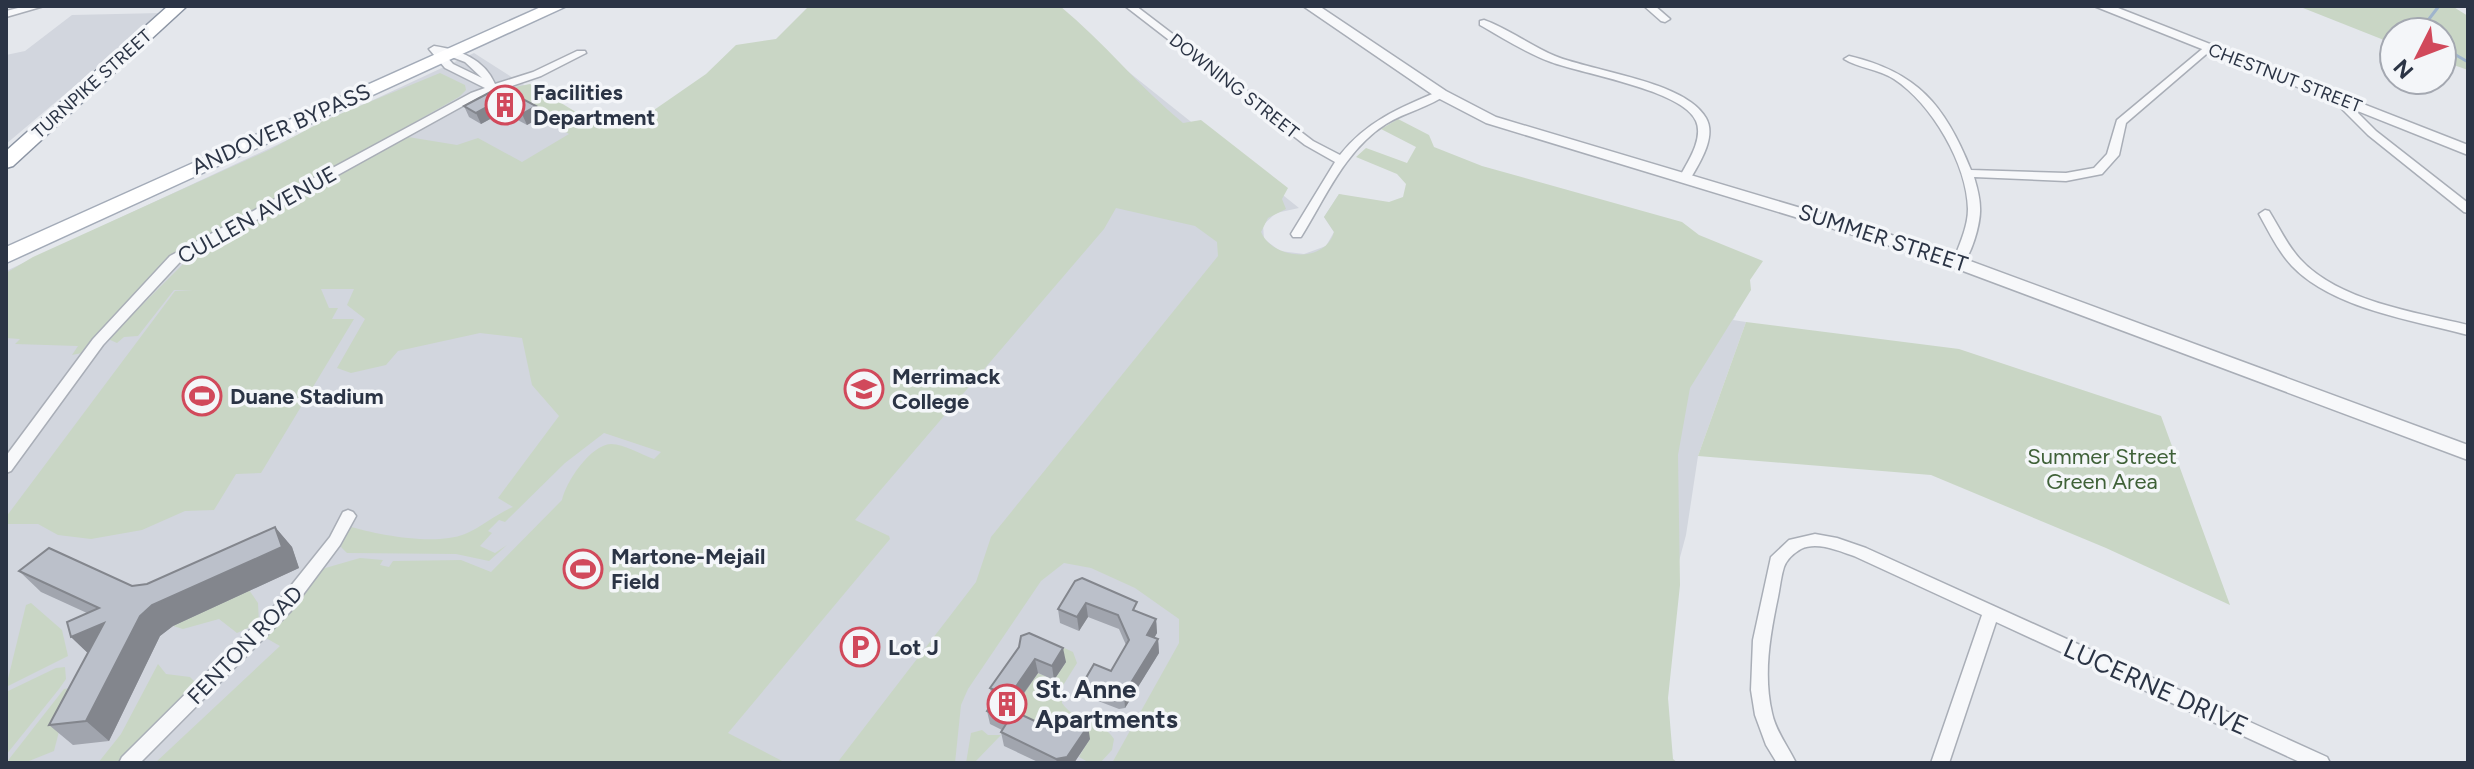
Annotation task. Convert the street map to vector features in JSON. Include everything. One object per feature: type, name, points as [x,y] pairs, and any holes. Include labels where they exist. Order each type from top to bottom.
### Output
[{"type":"main road","name":"TURNPIKE STREET","points":[[6,162],[178,6]]},
{"type":"main road","name":"ANDOVER BYPASS","points":[[7,250],[54,235],[443,53],[532,6]]},
{"type":"main road","name":"ANDOVER BYPASS","points":[[7,250],[284,113],[558,6]]},
{"type":"street","points":[[6,14],[20,8],[39,6]]},
{"type":"street","name":"DOWNING STREET","points":[[1130,6],[1309,143],[1342,161]]},
{"type":"street","name":"SUMMER STREET","points":[[1310,6],[1441,94],[1500,123],[1959,262],[2468,453]]},
{"type":"street","points":[[1649,6],[1665,19]]},
{"type":"street","name":"CHESTNUT STREET","points":[[2101,6],[2468,150]]},
{"type":"street","points":[[1484,23],[1551,58],[1652,89],[1691,107],[1702,122],[1704,133],[1685,178]]},
{"type":"street","points":[[1966,173],[2066,177],[2098,171],[2113,155],[2121,122],[2207,48]]},
{"type":"street","points":[[443,53],[491,87]]},
{"type":"street","points":[[443,53],[486,73],[491,87]]},
{"type":"street","name":"CULLEN AVENUE","points":[[6,467],[98,342],[175,259],[491,87],[537,74],[581,53]]},
{"type":"street","points":[[1849,59],[1893,74],[1922,95],[1945,129],[1966,173],[1974,216],[1959,262]]},
{"type":"street","points":[[1297,234],[1342,161],[1376,125],[1441,94]]},
{"type":"street","points":[[2339,100],[2384,143],[2468,209]]},
{"type":"street","points":[[2265,214],[2292,258],[2320,281],[2359,298],[2468,330]]},
{"type":"street","name":"FENTON ROAD","points":[[128,763],[284,607],[335,541],[348,516]]},
{"type":"street","name":"LUCERNE DRIVE","points":[[1787,763],[1771,742],[1757,698],[1777,562],[1786,548],[1815,538],[1837,543],[2321,763]]},
{"type":"street","points":[[1940,763],[1991,614]]},
{"type":"shaded area","name":"Merrimack College","points":[[1046,6],[1299,208],[1276,213],[1263,225],[1264,239],[1280,251],[1304,254],[1326,246],[1334,232],[1324,217],[1339,194],[1736,315],[1733,320],[1746,322],[1698,456],[1686,535],[1665,613],[1653,763],[6,763],[6,271],[474,53],[744,225]]},
{"type":"shaded area","points":[[161,13],[6,144],[6,55],[25,51],[72,15]]},
{"type":"green space","name":"Merrimack College","points":[[809,6],[1060,6],[1183,123],[1201,120],[1288,188],[1282,199],[1286,209],[1268,218],[1261,232],[1267,241],[1287,253],[1310,253],[1329,242],[1334,232],[1324,217],[1339,194],[1389,202],[1403,197],[1406,184],[1397,174],[1356,157],[1366,148],[1407,163],[1416,147],[1381,129],[1398,119],[1429,135],[1434,147],[1482,166],[1682,222],[1699,235],[1763,261],[1750,280],[1751,290],[1690,388],[1678,455],[1680,585],[1668,698],[1673,759],[1678,763],[1112,763],[1179,643],[1179,619],[1135,588],[1091,568],[1064,563],[1041,581],[968,689],[961,705],[955,763],[837,763],[976,582],[991,537],[1218,256],[1217,242],[1195,226],[1116,208],[1104,229],[855,520],[890,539],[728,733],[786,763],[155,763],[280,646],[259,634],[315,571],[360,558],[383,560],[380,565],[389,567],[393,561],[461,560],[491,572],[562,500],[574,475],[595,451],[616,444],[654,459],[661,452],[604,433],[565,463],[505,522],[499,520],[488,531],[492,533],[480,546],[495,553],[507,545],[489,561],[456,554],[347,553],[341,547],[348,526],[406,538],[438,539],[465,534],[513,507],[498,498],[559,416],[532,385],[522,338],[480,333],[398,351],[386,365],[351,373],[337,368],[365,319],[347,305],[354,289],[321,289],[329,308],[338,308],[332,319],[354,319],[261,473],[236,474],[214,510],[185,511],[142,530],[91,539],[58,535],[38,524],[6,524],[6,517],[175,291],[193,290],[174,290],[138,336],[124,337],[117,343],[108,339],[198,249],[408,137],[457,145],[478,138],[522,162],[569,134],[501,90],[530,84],[584,117],[623,125],[654,110],[706,74],[736,45],[776,39]]},
{"type":"green space","points":[[2298,6],[2452,6],[2468,16],[2468,70],[2458,67],[2458,16],[2378,16],[2378,38]]},
{"type":"green space","points":[[440,73],[465,85],[466,90],[459,97],[249,216],[186,246],[142,285],[82,353],[72,355],[78,346],[15,344],[20,339],[6,338],[6,273],[33,257],[271,149],[323,121]]},
{"type":"green space","name":"Summer Street Green Area","points":[[1746,322],[1959,349],[2161,416],[2230,605],[2106,548],[1931,475],[1698,456]]},
{"type":"green space","points":[[249,590],[258,603],[259,623],[237,633],[219,619],[183,629],[173,626]]},
{"type":"green space","points":[[31,603],[62,630],[68,656],[6,687],[26,605]]},
{"type":"green space","points":[[1051,642],[1073,652],[1077,663],[1062,687],[1062,703],[1075,715],[1103,728],[1114,739],[1112,750],[1100,763],[1090,763],[1079,757],[1089,739],[1060,745],[1020,726],[1015,706],[1038,673],[1054,680],[1065,663],[1044,652]]},
{"type":"green space","points":[[158,664],[166,674],[190,677],[194,681],[193,689],[117,763],[98,763],[121,734]]},
{"type":"green space","points":[[65,667],[66,679],[6,755],[6,692],[56,668]]},
{"type":"green space","points":[[70,688],[54,751],[24,763],[6,763],[64,689]]},
{"type":"green space","points":[[982,730],[988,735],[1001,735],[974,763],[966,763],[971,733]]},
{"type":"building","points":[[500,87],[536,106],[522,114],[498,101],[476,113],[464,106]]},
{"type":"building","points":[[275,527],[282,547],[152,605],[140,616],[86,721],[49,725],[104,623],[71,637],[67,622],[99,608],[19,571],[49,548],[132,586],[147,584]]},
{"type":"building","points":[[1082,578],[1137,602],[1133,610],[1156,619],[1147,635],[1158,639],[1124,694],[1117,695],[1083,683],[1094,664],[1111,671],[1129,640],[1118,615],[1086,603],[1077,617],[1058,609],[1075,581]]},
{"type":"building","points":[[1029,633],[1063,648],[1052,666],[1035,659],[1015,688],[1022,715],[1058,732],[1067,717],[1088,726],[1067,757],[1056,759],[1001,732],[1008,721],[987,711],[999,692],[990,688],[1019,647],[1021,636]]},
{"type":"waterway","points":[[2431,16],[2439,6]]},
{"type":"waterway","points":[[2458,56],[2468,62]]},
{"type":"place","name":"Facilities Department","points":[[505,105]]},
{"type":"place","name":"Merrimack College","points":[[864,389]]},
{"type":"place","name":"Duane Stadium","points":[[202,396]]},
{"type":"place","name":"Martone-Mejail Field","points":[[583,569]]},
{"type":"place","name":"Lot J","points":[[860,647]]},
{"type":"place","name":"St. Anne Apartments","points":[[1007,704]]}]
